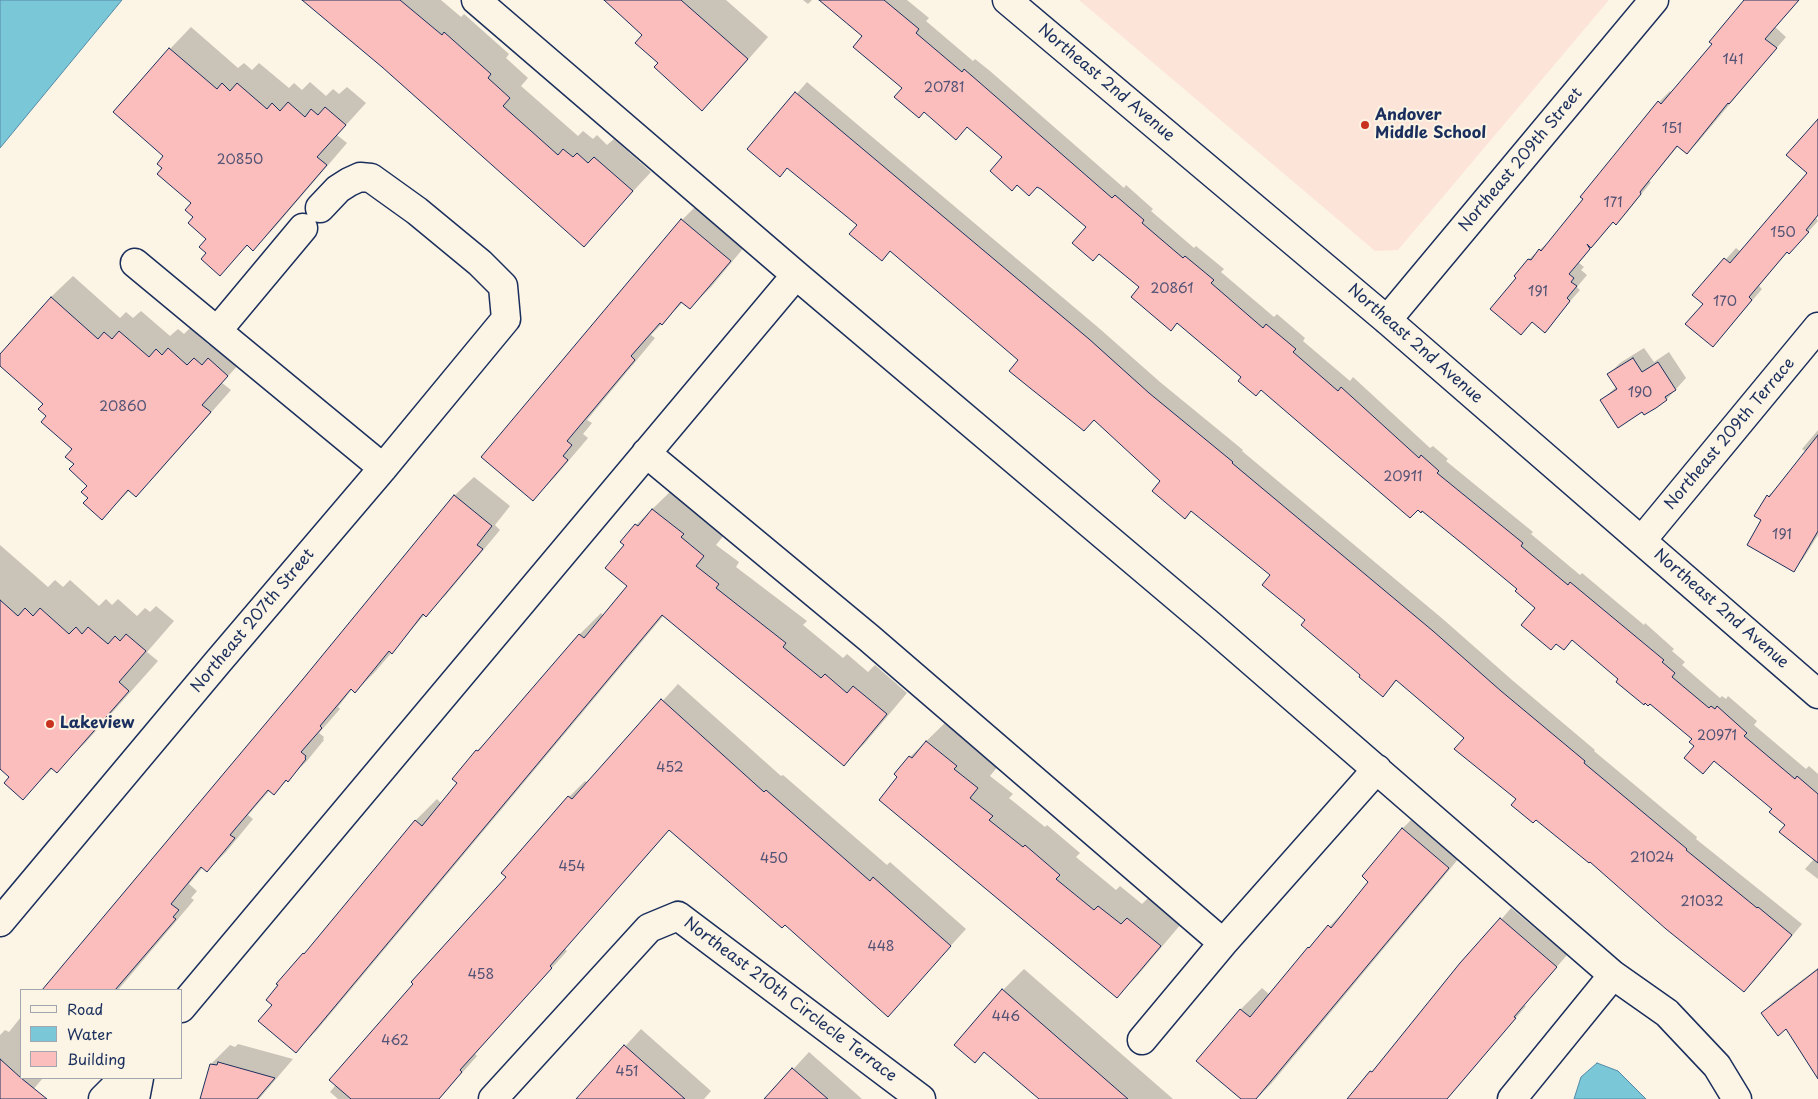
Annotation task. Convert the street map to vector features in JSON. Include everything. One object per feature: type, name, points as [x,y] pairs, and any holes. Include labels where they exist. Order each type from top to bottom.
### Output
[{"type":"street","points":[[476,0],[796,275],[1210,625],[1613,975],[1667,1013],[1717,1066],[1737,1099]]},
{"type":"street","name":"Northeast 2nd Avenue","points":[[1007,0],[1387,320],[1818,694]]},
{"type":"street","name":"Northeast 209th Street","points":[[1387,320],[1654,0]]},
{"type":"street","name":"Northeast 207th Street","points":[[0,922],[383,468],[506,319],[504,286],[480,263],[416,211],[371,178],[360,177],[338,188],[217,331]]},
{"type":"street","points":[[135,262],[383,468]]},
{"type":"street","points":[[182,1007],[796,275]]},
{"type":"street","name":"Northeast 209th Terrace","points":[[1642,540],[1818,328]]},
{"type":"street","points":[[646,453],[869,638],[1223,943]]},
{"type":"street","points":[[1142,1040],[1223,943],[1376,769]]},
{"type":"street","name":"Northeast 210th Circlecle Terrace","points":[[493,1099],[648,928],[678,916],[921,1099]]},
{"type":"street","points":[[1512,1099],[1613,975]]},
{"type":"street","points":[[103,1099],[123,1079]]},
{"type":"street","points":[[135,1099],[139,1079]]},
{"type":"shaded area","name":"Andover Middle School","points":[[1079,0],[1609,0],[1398,250],[1375,251]]},
{"type":"water","points":[[0,0],[122,0],[0,148]]},
{"type":"water","points":[[1597,1063],[1618,1071],[1646,1099],[1574,1099],[1581,1077]]},
{"type":"building","points":[[302,0],[400,0],[442,35],[444,32],[491,74],[488,78],[510,98],[503,106],[558,155],[563,149],[573,157],[577,153],[588,163],[594,157],[633,191],[584,247],[382,67]]},
{"type":"building","points":[[604,0],[681,0],[748,59],[702,111],[654,67],[658,63],[635,43],[642,35]]},
{"type":"building","points":[[819,0],[884,0],[919,29],[916,33],[962,72],[964,69],[1112,198],[1115,195],[1144,220],[1142,223],[1183,258],[1185,256],[1214,280],[1211,283],[1263,328],[1266,324],[1296,349],[1293,352],[1338,391],[1341,387],[1419,458],[1421,455],[1439,471],[1437,473],[1523,543],[1521,546],[1568,585],[1570,582],[1664,660],[1662,662],[1675,673],[1672,677],[1709,708],[1711,706],[1715,709],[1717,706],[1747,733],[1744,736],[1795,779],[1797,776],[1818,794],[1818,863],[1779,832],[1785,825],[1769,812],[1772,809],[1714,761],[1703,774],[1684,758],[1694,746],[1689,742],[1692,739],[1650,704],[1648,706],[1645,703],[1644,705],[1616,682],[1618,679],[1572,640],[1564,650],[1556,644],[1551,650],[1521,625],[1535,608],[1515,591],[1517,589],[1464,545],[1422,511],[1421,513],[1418,510],[1410,518],[1261,390],[1256,396],[1238,381],[1241,377],[1177,323],[1171,331],[1131,297],[1139,287],[1099,254],[1093,261],[1072,243],[1086,227],[1037,187],[1029,196],[1017,185],[1012,191],[990,171],[1002,157],[967,127],[956,140],[924,112],[919,118],[894,97],[902,88],[853,47],[862,36]]},
{"type":"building","points":[[1744,0],[1799,0],[1765,39],[1777,48],[1728,103],[1687,154],[1677,146],[1616,225],[1613,222],[1591,248],[1587,244],[1590,249],[1569,274],[1574,278],[1571,282],[1577,286],[1567,298],[1570,301],[1545,333],[1532,322],[1521,335],[1490,309],[1516,278],[1514,276],[1528,259],[1531,260],[1539,249],[1541,251],[1583,199],[1580,197],[1658,101],[1661,104],[1712,44],[1709,42]]},
{"type":"building","points":[[169,48],[217,89],[222,83],[230,91],[237,83],[267,109],[272,103],[280,111],[288,102],[305,117],[311,109],[318,115],[325,107],[346,125],[317,157],[327,165],[253,251],[247,245],[220,276],[201,259],[206,253],[199,247],[206,239],[188,223],[193,217],[185,210],[191,203],[157,174],[162,168],[157,164],[163,156],[113,112]]},
{"type":"building","points":[[795,92],[1433,631],[1686,850],[1792,935],[1744,992],[1666,929],[1590,862],[1536,820],[1533,823],[1511,805],[1516,799],[1454,749],[1464,738],[1396,680],[1383,697],[1359,677],[1360,675],[1301,625],[1305,620],[1262,585],[1270,575],[1191,511],[1185,519],[1152,491],[1160,481],[1094,420],[1084,431],[1009,371],[1018,360],[890,251],[882,261],[849,234],[857,225],[787,168],[780,177],[747,149]]},
{"type":"building","points":[[1818,119],[1818,215],[1806,230],[1809,232],[1789,254],[1787,252],[1749,297],[1752,300],[1713,347],[1685,324],[1703,304],[1692,295],[1724,258],[1730,263],[1807,173],[1786,155]]},
{"type":"building","points":[[681,219],[731,261],[690,309],[681,302],[662,325],[660,323],[631,356],[635,360],[567,441],[572,445],[563,456],[568,460],[533,501],[481,457]]},
{"type":"building","points":[[51,297],[98,339],[104,332],[112,339],[119,331],[149,357],[156,349],[162,355],[168,348],[187,365],[194,358],[202,365],[208,358],[228,376],[202,405],[211,412],[136,497],[128,490],[102,520],[83,503],[88,498],[81,492],[87,486],[69,469],[74,464],[65,457],[72,449],[41,422],[46,416],[38,409],[43,404],[0,366],[0,354]]},
{"type":"building","points":[[1633,358],[1642,372],[1658,362],[1676,390],[1665,397],[1667,400],[1656,408],[1644,415],[1642,412],[1618,428],[1600,400],[1617,389],[1607,374]]},
{"type":"building","points":[[1818,435],[1818,531],[1794,572],[1747,545],[1761,520],[1754,516],[1767,495],[1769,497]]},
{"type":"building","points":[[454,495],[492,526],[477,545],[483,549],[426,617],[423,614],[392,654],[389,651],[355,693],[351,689],[320,726],[322,728],[301,752],[306,756],[306,759],[288,782],[286,780],[274,795],[268,790],[230,835],[235,838],[207,872],[201,867],[171,904],[179,910],[173,917],[176,919],[116,989],[43,989],[303,679]]},
{"type":"building","points":[[652,509],[684,534],[681,537],[704,556],[696,566],[719,584],[716,588],[786,643],[783,647],[821,678],[825,674],[847,693],[853,686],[887,714],[844,766],[662,615],[296,1053],[258,1021],[272,1005],[266,1000],[278,985],[276,984],[304,954],[415,820],[422,826],[457,783],[452,779],[476,750],[478,751],[579,634],[584,638],[627,586],[605,568],[624,545],[620,542],[635,524],[638,526]]},
{"type":"building","name":"Lakeview","points":[[0,600],[18,616],[25,608],[33,616],[40,608],[69,634],[76,627],[82,634],[88,627],[108,644],[115,636],[120,641],[126,634],[146,651],[119,682],[129,691],[57,773],[51,768],[23,800],[4,783],[9,777],[0,769]]},
{"type":"building","points":[[661,699],[764,792],[766,790],[870,881],[873,877],[951,946],[888,1017],[785,925],[782,928],[669,830],[550,966],[552,968],[460,1070],[462,1072],[439,1099],[351,1099],[329,1080],[413,984],[411,982],[506,877],[501,873],[568,796],[572,799]]},
{"type":"building","points":[[926,741],[957,766],[954,769],[978,788],[970,798],[993,816],[989,820],[1023,847],[1025,845],[1060,875],[1056,879],[1094,910],[1098,906],[1121,924],[1127,918],[1161,946],[1117,998],[879,800],[897,777],[894,774],[909,756],[912,758]]},
{"type":"building","points":[[1402,828],[1449,868],[1256,1099],[1241,1099],[1196,1061],[1240,1009],[1250,1017],[1328,925],[1331,928],[1368,882],[1362,876]]},
{"type":"building","points":[[1500,918],[1557,967],[1514,1017],[1516,1018],[1447,1099],[1347,1099],[1370,1071],[1372,1072],[1460,963]]},
{"type":"building","points":[[1818,969],[1818,1079],[1786,1029],[1778,1036],[1761,1013]]},
{"type":"building","points":[[1002,989],[1128,1099],[1039,1099],[984,1052],[975,1063],[954,1045]]},
{"type":"building","points":[[624,1045],[685,1099],[576,1099]]},
{"type":"building","points":[[0,1059],[20,1079],[47,1099],[0,1099]]},
{"type":"building","points":[[218,1062],[275,1078],[257,1099],[200,1099],[210,1064],[217,1065]]},
{"type":"building","points":[[792,1068],[828,1099],[764,1099]]},
{"type":"place","name":"Andover Middle School","points":[[1365,125]]},
{"type":"place","name":"Lakeview","points":[[50,724]]}]
